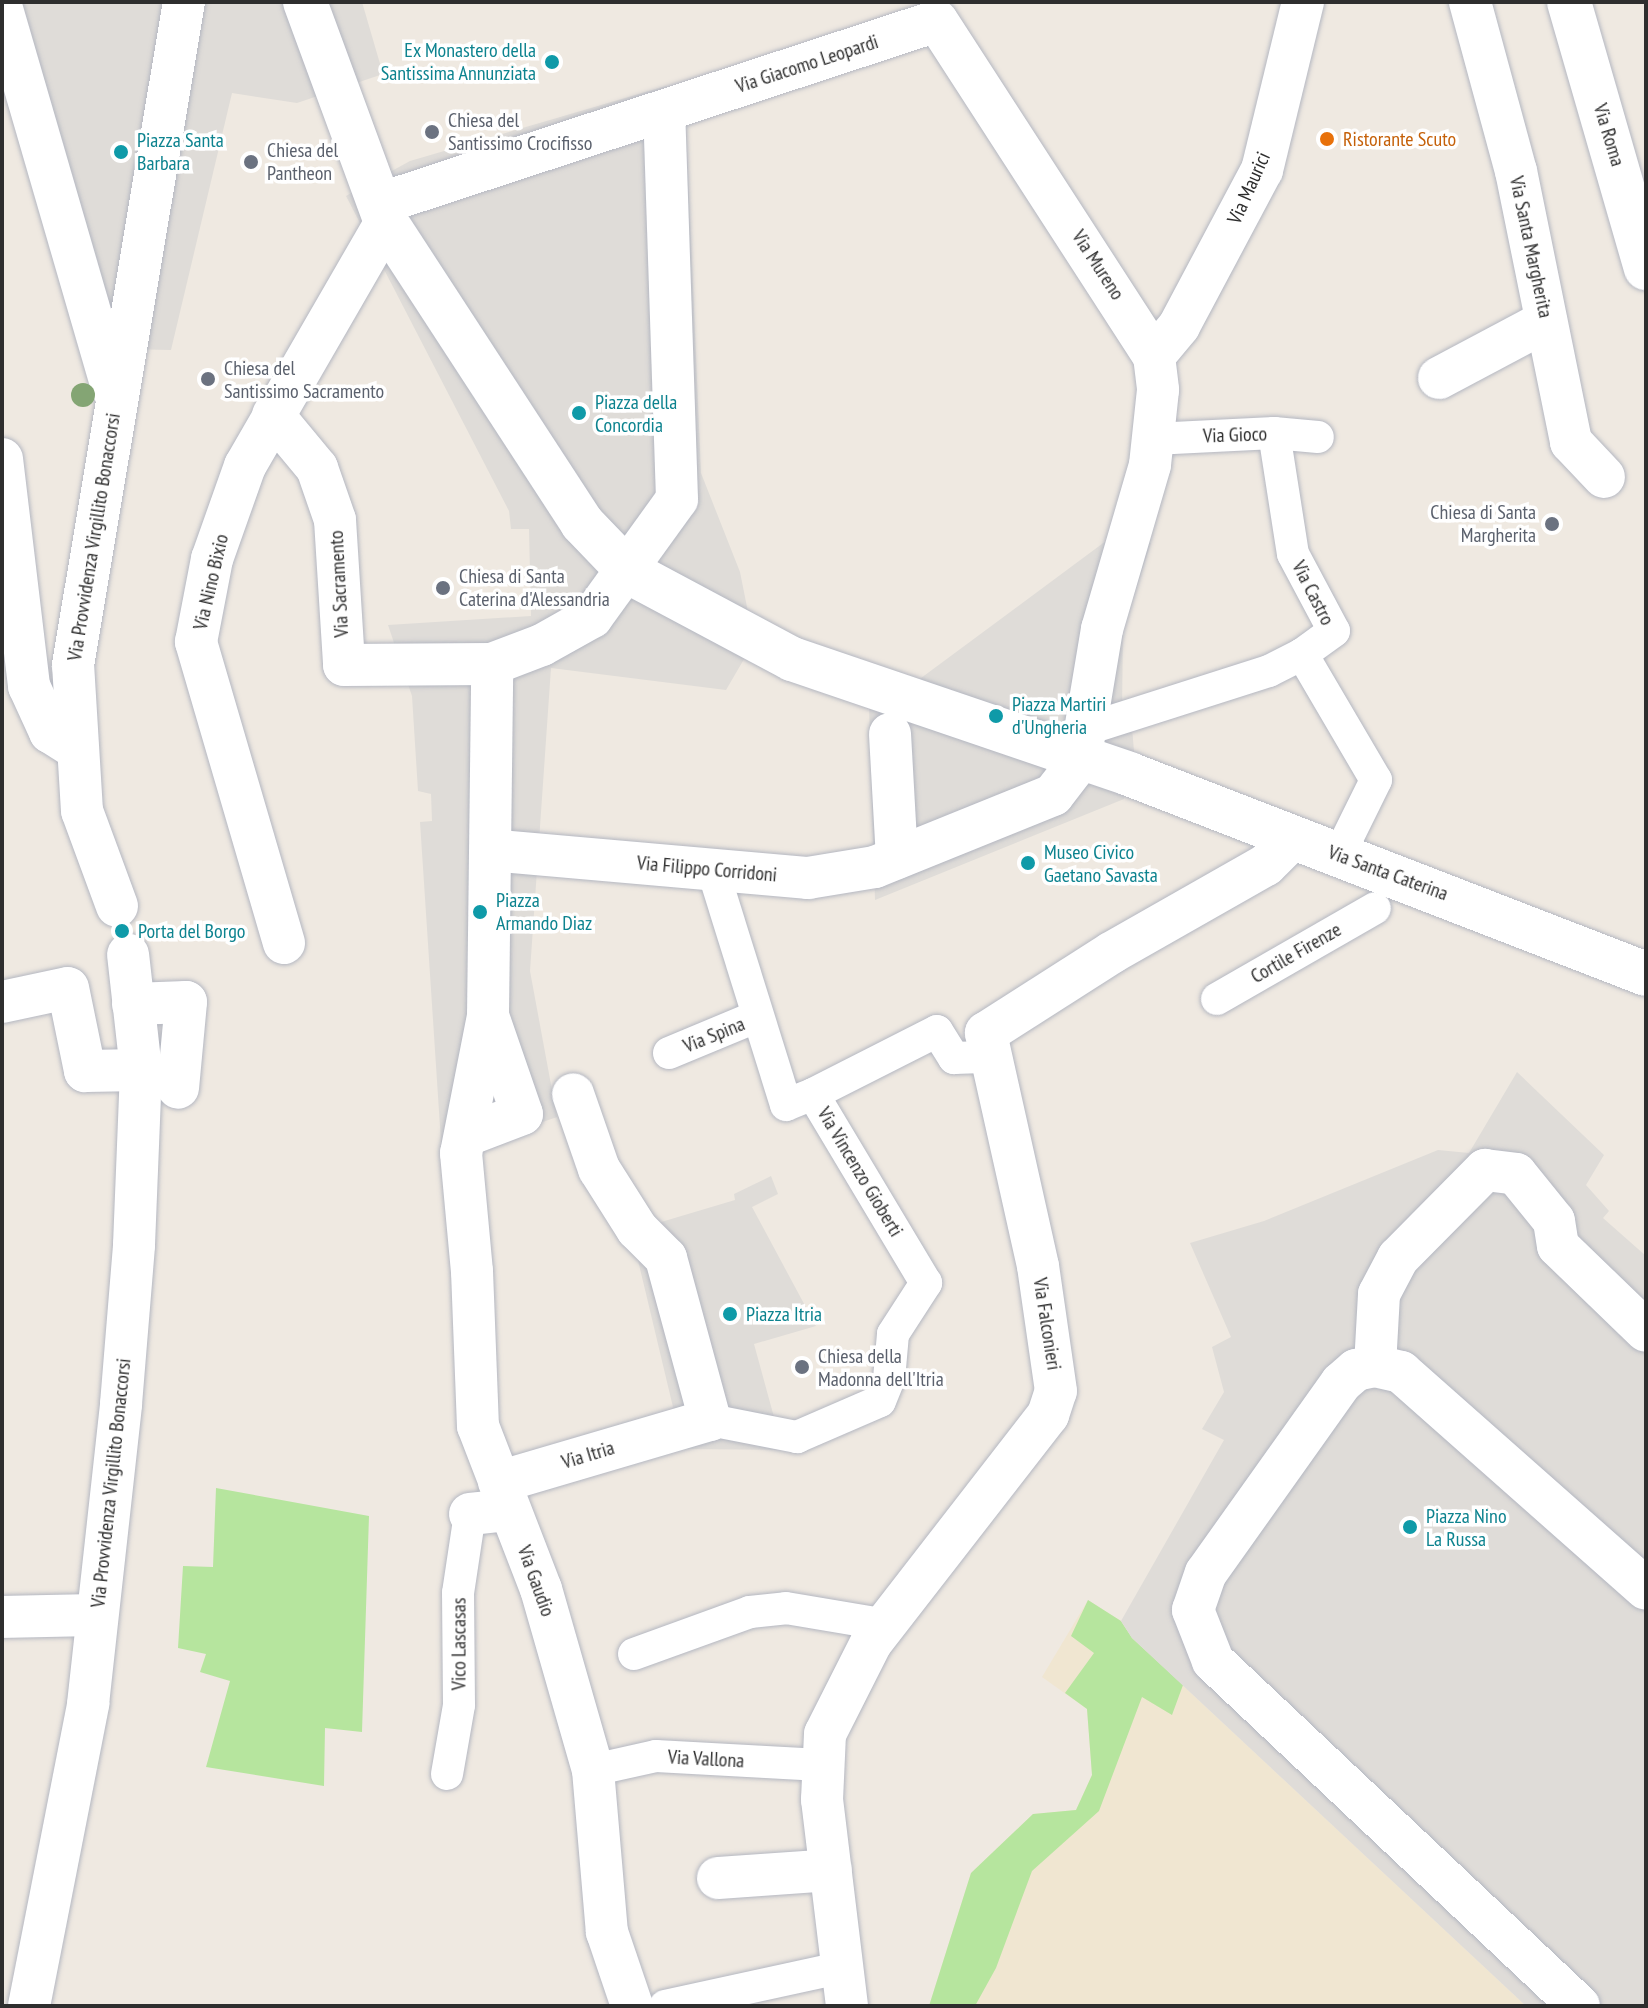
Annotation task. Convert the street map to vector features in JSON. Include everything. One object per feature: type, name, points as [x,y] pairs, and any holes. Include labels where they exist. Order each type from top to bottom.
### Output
[{"type":"street","name":"Via Provvidenza Virgillito Bonaccorsi","points":[[117,906],[82,811],[74,747],[73,665],[184,2]]},
{"type":"street","points":[[305,2],[377,214],[582,523],[629,572],[889,713],[886,863]]},
{"type":"street","name":"Via Maurici","points":[[1154,356],[1179,326],[1262,170],[1303,2]]},
{"type":"street","name":"Via Roma","points":[[1569,2],[1646,268]]},
{"type":"street","name":"Via Santa Margherita","points":[[1470,4],[1516,171],[1571,442],[1604,477]]},
{"type":"street","points":[[2,9],[116,401]]},
{"type":"street","name":"Via Mureno","points":[[937,21],[1154,356],[1158,390],[1153,439],[1132,538],[1102,629],[1082,745]]},
{"type":"street","name":"Via Giacomo Leopardi","points":[[377,214],[670,109],[937,21]]},
{"type":"street","points":[[491,850],[492,664],[542,645],[592,617],[629,572],[677,499],[670,109]]},
{"type":"street","name":"Via Nino Bixio","points":[[284,943],[196,642],[212,559],[245,466],[377,214]]},
{"type":"street","points":[[1439,378],[1546,321]]},
{"type":"street","name":"Via Sacramento","points":[[273,415],[317,468],[335,520],[344,665],[492,664]]},
{"type":"street","name":"Via Gioco","points":[[1153,439],[1274,433],[1318,437]]},
{"type":"street","name":"Via Castro","points":[[1274,433],[1293,554],[1334,631],[1302,654],[1376,780],[1339,855]]},
{"type":"street","points":[[2,459],[29,686],[50,732],[74,747]]},
{"type":"street","points":[[1082,745],[1269,671],[1302,654]]},
{"type":"street","name":"Via Santa Caterina","points":[[889,713],[1082,745],[1129,774],[1646,974]]},
{"type":"street","name":"Via Filippo Corridoni","points":[[491,850],[808,878],[886,863],[1053,795],[1082,745]]},
{"type":"street","name":"Via Falconieri","points":[[845,1986],[821,1765],[825,1734],[886,1625],[1048,1415],[1056,1391],[1038,1266],[986,1033],[1266,865],[1292,839]]},
{"type":"street","name":"Via Gaudio","points":[[491,850],[488,1016],[522,1114],[463,1144],[478,1426],[493,1502],[541,1589],[593,1770],[607,1932],[632,2006]]},
{"type":"street","name":"Via Vincenzo Gioberti","points":[[694,1424],[797,1437],[880,1401],[889,1379],[893,1334],[926,1283],[813,1094],[786,1105],[713,870]]},
{"type":"street","name":"Cortile Firenze","points":[[1217,999],[1375,908]]},
{"type":"street","name":"Via Provvidenza Virgillito Bonaccorsi","points":[[29,2006],[88,1704],[134,1245],[141,1070],[128,955]]},
{"type":"street","points":[[2,1002],[68,988],[85,1071],[141,1070]]},
{"type":"street","points":[[133,1004],[186,1002],[178,1088]]},
{"type":"street","name":"Via Spina","points":[[669,1053],[758,1016]]},
{"type":"street","points":[[813,1094],[937,1031],[954,1058],[991,1057]]},
{"type":"street","points":[[573,1094],[599,1169],[637,1229],[666,1258],[694,1424]]},
{"type":"street","points":[[1375,1366],[1379,1294],[1398,1258],[1485,1170],[1516,1174],[1554,1221],[1558,1246],[1646,1331]]},
{"type":"street","points":[[1579,2006],[1213,1661],[1197,1633],[1193,1610],[1206,1573],[1341,1383],[1356,1370],[1375,1366],[1401,1372],[1646,1589]]},
{"type":"street","name":"Via Itria","points":[[493,1502],[694,1424]]},
{"type":"street","name":"Vico Lascasas","points":[[447,1774],[459,1705],[458,1593],[493,1502]]},
{"type":"street","points":[[634,1654],[714,1621],[762,1610],[798,1609],[886,1625]]},
{"type":"street","points":[[2,1617],[97,1615]]},
{"type":"street","name":"Via Vallona","points":[[593,1770],[656,1756],[821,1765]]},
{"type":"street","points":[[718,1878],[831,1870]]},
{"type":"street","points":[[665,2006],[845,1986]]},
{"type":"shaded area","name":"Piazza Santa Barbara","points":[[2,2],[362,2],[383,74],[297,103],[232,93],[171,350],[124,349]]},
{"type":"shaded area","name":"Piazza della Concordia","points":[[666,86],[686,124],[701,473],[740,572],[754,642],[726,690],[551,668],[530,971],[557,1117],[442,1157],[420,822],[432,821],[431,794],[418,791],[412,696],[388,625],[531,616],[529,529],[511,529],[509,511],[346,196],[410,161]]},
{"type":"shaded area","name":"Piazza Martiri d'Ungheria","points":[[1114,535],[1151,543],[1123,629],[1122,713],[1132,728],[1134,751],[1124,799],[875,900],[869,706],[917,681]]},
{"type":"shaded area","name":"Piazza Nino La Russa","points":[[1517,1072],[1604,1155],[1586,1185],[1609,1211],[1603,1218],[1646,1256],[1646,2006],[1526,2006],[1132,1638],[1121,1621],[1224,1440],[1202,1429],[1224,1392],[1212,1347],[1231,1337],[1190,1243],[1264,1221],[1438,1150],[1469,1153]]},
{"type":"shaded area","name":"Piazza Itria","points":[[771,1176],[778,1194],[752,1207],[816,1326],[754,1344],[783,1450],[683,1449],[631,1231],[735,1200],[734,1194]]},
{"type":"shaded area","points":[[1088,1600],[1121,1621],[1132,1638],[1526,2006],[929,2006],[971,1873],[1033,1814],[1076,1810],[1092,1775],[1087,1709],[1042,1677]]},
{"type":"green space","points":[[216,1488],[369,1516],[362,1732],[325,1728],[324,1786],[206,1767],[230,1681],[200,1672],[206,1654],[178,1648],[183,1566],[213,1567]]},
{"type":"green space","points":[[1088,1600],[1121,1621],[1132,1638],[1183,1685],[1172,1715],[1142,1697],[1099,1811],[1032,1871],[996,1968],[975,2006],[929,2006],[971,1873],[1033,1814],[1076,1810],[1092,1775],[1087,1709],[1065,1693],[1094,1653],[1071,1636]]},
{"type":"place","name":"Ex Monastero della Santissima Annunziata","points":[[552,62]]},
{"type":"place","name":"Chiesa del Santissimo Crocifisso","points":[[432,132]]},
{"type":"place","name":"Ristorante Scuto","points":[[1327,139]]},
{"type":"place","name":"Piazza Santa Barbara","points":[[121,152]]},
{"type":"place","name":"Chiesa del Pantheon","points":[[251,162]]},
{"type":"place","name":"Chiesa del Santissimo Sacramento","points":[[208,379]]},
{"type":"place","name":"Piazza della Concordia","points":[[579,413]]},
{"type":"place","name":"Chiesa di Santa Margherita","points":[[1552,524]]},
{"type":"place","name":"Chiesa di Santa Caterina d'Alessandria","points":[[443,588]]},
{"type":"place","name":"Piazza Martiri d'Ungheria","points":[[996,716]]},
{"type":"place","name":"Museo Civico Gaetano Savasta","points":[[1028,863]]},
{"type":"place","name":"Piazza Armando Diaz","points":[[480,912]]},
{"type":"place","name":"Porta del Borgo","points":[[122,931]]},
{"type":"place","name":"Piazza Itria","points":[[730,1314]]},
{"type":"place","name":"Chiesa della Madonna dell'Itria","points":[[802,1367]]},
{"type":"place","name":"Piazza Nino La Russa","points":[[1410,1527]]}]
